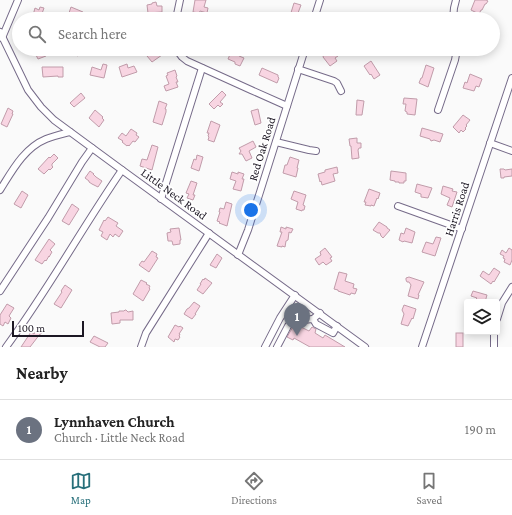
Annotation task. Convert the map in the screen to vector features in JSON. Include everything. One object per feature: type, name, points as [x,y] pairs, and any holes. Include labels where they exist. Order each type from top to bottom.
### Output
[{"type":"street","points":[[12,12],[18,0]]},
{"type":"street","points":[[177,12],[180,0]]},
{"type":"street","points":[[316,12],[320,0]]},
{"type":"street","points":[[454,12],[456,0]]},
{"type":"street","points":[[1,35],[12,12]]},
{"type":"street","name":"Little Neck Road","points":[[1,35],[18,71],[34,99],[50,116],[161,199],[365,347]]},
{"type":"street","points":[[181,56],[187,61],[287,106]]},
{"type":"street","name":"Red Oak Road","points":[[238,255],[248,230],[302,56]]},
{"type":"street","points":[[438,110],[455,56]]},
{"type":"street","points":[[161,199],[202,68]]},
{"type":"street","points":[[298,69],[334,81],[337,83],[341,91]]},
{"type":"street","name":"Harris Road","points":[[422,347],[512,78]]},
{"type":"street","points":[[0,190],[16,165],[33,146],[46,139],[70,132]]},
{"type":"street","points":[[276,142],[316,151]]},
{"type":"street","points":[[490,143],[512,151]]},
{"type":"street","points":[[0,291],[92,148]]},
{"type":"street","points":[[6,347],[32,311],[100,201],[122,170]]},
{"type":"street","points":[[398,206],[462,229]]},
{"type":"street","points":[[141,347],[146,333],[209,233]]},
{"type":"street","points":[[500,309],[502,303],[512,287]]},
{"type":"street","points":[[265,347],[280,318],[295,295]]},
{"type":"street","points":[[277,347],[292,321],[313,319],[320,313]]},
{"type":"street","points":[[313,319],[316,324],[332,333],[337,326]]},
{"type":"street","points":[[494,335],[494,347]]},
{"type":"street","points":[[353,347],[359,342]]},
{"type":"building","points":[[195,0],[206,0],[204,7],[208,8],[207,12],[193,12]]},
{"type":"building","points":[[475,0],[488,1],[480,12],[471,10]]},
{"type":"building","points":[[156,2],[157,6],[162,6],[162,12],[148,12],[147,5]]},
{"type":"building","points":[[294,3],[301,5],[298,12],[291,12]]},
{"type":"building","points":[[40,7],[44,8],[43,12],[34,12],[35,8],[39,10]]},
{"type":"building","points":[[71,7],[83,12],[69,12]]},
{"type":"building","points":[[36,56],[46,56],[38,59]]},
{"type":"building","points":[[147,56],[161,56],[152,62]]},
{"type":"building","points":[[229,56],[239,56],[244,58],[240,66],[228,59]]},
{"type":"building","points":[[338,56],[335,58],[337,61],[330,66],[323,57]]},
{"type":"building","points":[[371,61],[380,75],[374,79],[364,66]]},
{"type":"building","points":[[103,64],[107,65],[104,78],[90,75],[92,67],[101,70]]},
{"type":"building","points":[[127,64],[128,68],[134,66],[137,72],[122,77],[119,67]]},
{"type":"building","points":[[426,65],[434,68],[428,87],[419,83]]},
{"type":"building","points":[[42,67],[63,67],[63,77],[43,77]]},
{"type":"building","points":[[262,68],[278,75],[279,78],[277,83],[259,75]]},
{"type":"building","points":[[175,70],[178,87],[166,91],[164,86],[169,84],[166,76],[168,75],[167,73]]},
{"type":"building","points":[[470,74],[482,79],[479,87],[476,86],[474,91],[463,88],[465,82],[467,83]]},
{"type":"building","points":[[222,91],[226,95],[220,102],[223,104],[220,107],[218,105],[214,109],[209,104]]},
{"type":"building","points":[[81,93],[85,98],[74,107],[70,103]]},
{"type":"building","points":[[404,98],[417,99],[415,115],[407,114],[405,111],[406,104],[403,104]]},
{"type":"building","points":[[357,100],[364,101],[362,115],[356,115]]},
{"type":"building","points":[[159,101],[167,104],[162,125],[153,122]]},
{"type":"building","points":[[8,108],[13,111],[13,114],[7,127],[1,124]]},
{"type":"building","points":[[258,109],[261,123],[255,125],[251,111]]},
{"type":"building","points":[[95,110],[103,117],[102,118],[104,120],[99,127],[89,118]]},
{"type":"building","points":[[463,115],[470,120],[466,125],[466,129],[463,132],[461,130],[459,133],[453,127]]},
{"type":"building","points":[[211,121],[220,125],[214,142],[208,140],[209,133],[207,133]]},
{"type":"building","points":[[422,128],[443,134],[440,142],[434,140],[431,141],[430,139],[420,136]]},
{"type":"building","points":[[131,129],[137,133],[136,135],[139,137],[135,142],[133,141],[129,146],[127,146],[118,138],[122,133],[126,136]]},
{"type":"building","points":[[357,138],[357,143],[361,143],[361,148],[358,150],[359,158],[352,159],[349,139]]},
{"type":"building","points":[[253,141],[256,147],[249,151],[252,158],[246,161],[242,154],[239,154],[241,151],[239,148]]},
{"type":"building","points":[[152,145],[158,147],[152,170],[140,166],[142,159],[147,160]]},
{"type":"building","points":[[54,154],[58,158],[52,164],[53,167],[44,174],[38,169],[49,157],[50,158]]},
{"type":"building","points":[[197,155],[203,157],[199,171],[191,168]]},
{"type":"building","points":[[290,157],[299,160],[296,177],[283,173],[285,165],[287,165]]},
{"type":"building","points":[[337,167],[338,173],[333,174],[335,181],[322,185],[318,174],[325,172],[325,170]]},
{"type":"building","points":[[500,169],[512,169],[512,176],[501,178]]},
{"type":"building","points":[[90,171],[102,181],[98,187],[85,178]]},
{"type":"building","points":[[391,171],[406,173],[406,181],[404,181],[404,183],[399,183],[390,180]]},
{"type":"building","points":[[232,172],[244,174],[241,191],[233,189],[236,181],[230,179]]},
{"type":"building","points":[[191,181],[197,183],[193,200],[187,198],[189,194],[186,193]]},
{"type":"building","points":[[417,184],[432,188],[428,198],[421,197],[421,194],[415,192]]},
{"type":"building","points":[[443,186],[457,192],[452,207],[447,205],[450,198],[441,194]]},
{"type":"building","points":[[369,189],[380,193],[374,206],[365,205],[366,202],[364,202]]},
{"type":"building","points":[[22,191],[28,195],[21,208],[14,204]]},
{"type":"building","points":[[294,191],[306,195],[303,205],[305,206],[304,210],[302,211],[296,209],[298,202],[291,199]]},
{"type":"building","points":[[226,202],[232,204],[227,226],[217,221],[220,208],[224,209]]},
{"type":"building","points":[[72,204],[79,209],[69,225],[62,221]]},
{"type":"building","points":[[108,217],[118,223],[116,226],[123,231],[119,237],[115,234],[113,237],[110,234],[107,240],[101,236],[103,232],[99,230],[104,220],[105,221]]},
{"type":"building","points":[[379,222],[390,230],[383,238],[380,233],[373,230]]},
{"type":"building","points":[[281,227],[293,229],[291,233],[289,232],[285,247],[277,246],[282,232],[280,232]]},
{"type":"building","points":[[179,228],[181,240],[180,244],[173,245],[172,241],[168,241],[167,233],[171,232],[170,229]]},
{"type":"building","points":[[406,228],[415,232],[412,243],[399,240],[401,233],[404,234]]},
{"type":"building","points":[[436,237],[441,238],[435,256],[422,252],[426,242],[433,244]]},
{"type":"building","points":[[49,239],[55,244],[50,250],[52,252],[49,257],[42,264],[35,260]]},
{"type":"building","points":[[325,248],[332,257],[330,258],[332,261],[326,265],[323,262],[319,265],[315,259],[321,255],[320,252]]},
{"type":"building","points":[[509,248],[512,250],[512,260],[510,265],[504,262],[504,256],[500,254],[502,250],[506,253]]},
{"type":"building","points":[[152,251],[157,254],[156,257],[158,258],[149,272],[139,265],[142,261],[144,262]]},
{"type":"building","points":[[217,254],[222,258],[216,268],[210,265]]},
{"type":"building","points":[[494,268],[500,272],[491,284],[480,276],[483,271],[489,275]]},
{"type":"building","points":[[339,272],[347,274],[345,281],[354,284],[353,288],[357,289],[355,294],[351,293],[350,295],[334,289]]},
{"type":"building","points":[[409,277],[424,282],[418,295],[418,299],[408,296],[411,285],[407,282],[406,278]]},
{"type":"building","points":[[205,278],[212,283],[203,294],[197,290]]},
{"type":"building","points":[[141,280],[150,286],[150,289],[143,301],[133,294]]},
{"type":"building","points":[[65,285],[72,290],[61,308],[54,304]]},
{"type":"building","points":[[473,291],[487,295],[486,299],[476,299],[477,298],[471,296]]},
{"type":"building","points":[[194,302],[200,306],[192,319],[184,314]]},
{"type":"building","points":[[7,304],[14,308],[9,316],[11,318],[8,324],[5,322],[3,326],[0,324],[0,315]]},
{"type":"building","points":[[404,305],[416,309],[413,319],[412,318],[408,326],[401,324],[404,314],[402,310]]},
{"type":"building","points":[[125,310],[128,312],[133,311],[133,320],[120,320],[120,323],[112,324],[111,313]]},
{"type":"building","points":[[175,325],[183,328],[179,334],[180,337],[178,340],[175,339],[174,342],[168,337]]},
{"type":"building","points":[[294,325],[309,331],[312,327],[316,329],[315,333],[323,338],[325,335],[345,347],[310,347],[294,338],[293,340],[287,337]]},
{"type":"building","points":[[39,327],[44,330],[30,347],[21,347],[31,332],[34,334]]},
{"type":"building","points":[[456,333],[463,333],[463,347],[456,347]]},
{"type":"building","points":[[94,336],[108,343],[105,347],[100,347],[90,342]]},
{"type":"place","name":"Lynnhaven Church","points":[[297,336]]}]
